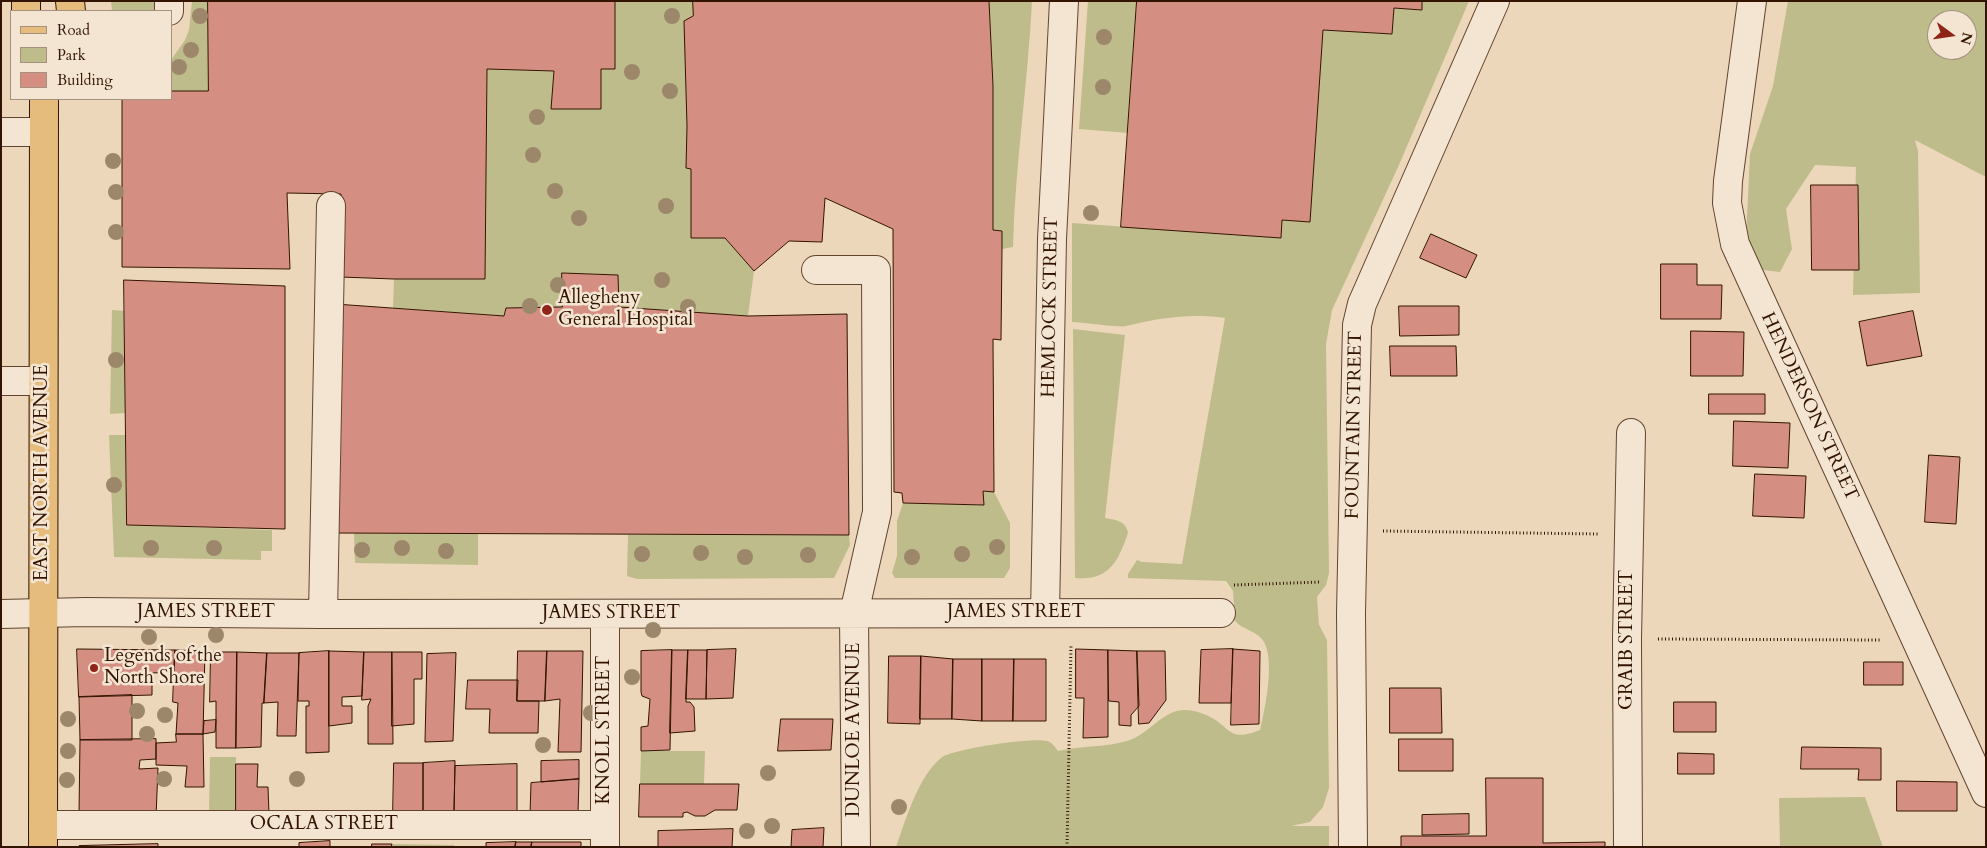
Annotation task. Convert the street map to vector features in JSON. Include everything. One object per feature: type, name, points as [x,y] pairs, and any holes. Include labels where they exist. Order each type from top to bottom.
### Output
[{"type":"main road","name":"EAST NORTH AVENUE","points":[[43,836],[44,100]]},
{"type":"street","name":"HEMLOCK STREET","points":[[1045,613],[1052,239],[1064,1]]},
{"type":"street","name":"FOUNTAIN STREET","points":[[1353,847],[1351,613],[1356,326],[1362,304],[1495,1]]},
{"type":"street","name":"HENDERSON STREET","points":[[1752,1],[1728,181],[1728,203],[1733,234],[1742,261],[1986,794]]},
{"type":"street","points":[[1,132],[43,132]]},
{"type":"street","points":[[323,614],[331,206]]},
{"type":"street","name":"DUNLOE AVENUE","points":[[816,270],[876,270],[877,512],[854,613],[856,847]]},
{"type":"street","points":[[1,381],[43,381]]},
{"type":"street","name":"GRAIB STREET","points":[[1628,847],[1627,639],[1631,433]]},
{"type":"street","name":"JAMES STREET","points":[[1,614],[85,612],[323,614],[1221,613]]},
{"type":"street","name":"KNOLL STREET","points":[[605,614],[605,836]]},
{"type":"street","name":"OCALA STREET","points":[[43,836],[605,836]]},
{"type":"path","points":[[1381,531],[1604,534]]},
{"type":"path","points":[[1229,585],[1324,582],[1323,591]]},
{"type":"path","points":[[1627,639],[1915,640]]},
{"type":"path","points":[[1067,847],[1071,650]]},
{"type":"green space","points":[[111,1],[160,1],[157,10],[112,10]]},
{"type":"green space","points":[[192,1],[208,1],[208,91],[172,91],[172,59],[185,40],[189,30]]},
{"type":"green space","points":[[615,1],[693,1],[691,238],[725,238],[754,271],[748,316],[619,307],[617,275],[563,273],[562,307],[506,308],[504,316],[393,308],[394,279],[485,278],[487,69],[554,71],[552,109],[601,109],[601,69],[615,68]]},
{"type":"green space","points":[[989,1],[1032,1],[1016,185],[1013,247],[1002,249],[1002,231],[993,230],[993,86]]},
{"type":"green space","points":[[1088,1],[1137,1],[1128,133],[1079,129]]},
{"type":"green space","points":[[1422,1],[1469,1],[1399,165],[1332,310],[1326,344],[1329,573],[1326,585],[1317,597],[1319,625],[1327,640],[1329,788],[1323,807],[1310,822],[1291,826],[1329,826],[1329,847],[896,847],[919,787],[926,776],[941,758],[960,751],[992,745],[1039,740],[1049,742],[1058,751],[1121,743],[1137,737],[1169,714],[1183,710],[1199,712],[1209,716],[1234,734],[1246,734],[1260,730],[1265,709],[1269,669],[1266,646],[1255,633],[1235,621],[1233,591],[1226,581],[1128,578],[1128,574],[1137,560],[1142,562],[1182,564],[1225,318],[1175,317],[1122,326],[1072,322],[1072,223],[1281,238],[1282,220],[1310,222],[1323,30],[1391,34],[1394,8],[1421,10]]},
{"type":"green space","points":[[1788,1],[1986,1],[1986,177],[1915,140],[1918,151],[1920,293],[1853,295],[1856,167],[1815,165],[1786,209],[1792,249],[1780,272],[1763,270],[1746,238],[1750,154],[1773,86]]},
{"type":"green space","points":[[112,310],[124,311],[126,413],[110,414]]},
{"type":"green space","points":[[1073,329],[1125,335],[1105,518],[1122,523],[1125,525],[1128,533],[1116,561],[1110,568],[1104,573],[1087,578],[1075,578]]},
{"type":"green space","points":[[109,435],[126,435],[127,525],[272,530],[272,551],[261,551],[261,560],[114,557]]},
{"type":"green space","points":[[983,491],[994,492],[1010,523],[1010,568],[1004,578],[895,578],[892,573],[897,556],[897,521],[903,503],[983,505]]},
{"type":"green space","points":[[354,533],[478,534],[478,565],[355,563]]},
{"type":"green space","points":[[628,535],[849,535],[850,545],[834,578],[637,579],[627,576]]},
{"type":"green space","points":[[641,751],[705,751],[704,784],[640,784]]},
{"type":"green space","points":[[210,757],[236,757],[236,813],[209,813]]},
{"type":"green space","points":[[1865,797],[1883,847],[1780,847],[1779,798]]},
{"type":"green space","points":[[392,844],[454,845],[454,847],[391,847]]},
{"type":"building","points":[[208,1],[615,1],[615,69],[601,69],[601,109],[551,109],[554,71],[487,69],[485,279],[341,277],[341,194],[287,193],[290,269],[122,267],[122,100],[172,100],[172,91],[208,91]]},
{"type":"building","points":[[693,1],[989,1],[993,86],[993,230],[1002,231],[1002,249],[1001,340],[993,339],[994,492],[983,491],[984,505],[903,503],[902,493],[894,492],[893,229],[825,198],[822,242],[789,241],[754,271],[725,238],[691,238],[691,169],[686,168],[687,126],[684,21],[693,16]]},
{"type":"building","points":[[1137,1],[1422,1],[1422,10],[1394,8],[1392,34],[1323,30],[1310,222],[1282,220],[1281,238],[1121,227]]},
{"type":"building","points":[[1811,185],[1858,185],[1859,270],[1812,270]]},
{"type":"building","points":[[1431,234],[1477,255],[1466,278],[1420,258]]},
{"type":"building","points":[[1661,264],[1697,264],[1697,285],[1722,285],[1721,319],[1661,319]]},
{"type":"building","points":[[562,273],[618,275],[619,307],[748,316],[847,314],[849,535],[335,533],[335,304],[504,316],[506,308],[562,307]]},
{"type":"building","points":[[124,280],[285,286],[285,529],[127,525]]},
{"type":"building","points":[[1399,306],[1459,306],[1459,335],[1400,336]]},
{"type":"building","points":[[1913,311],[1922,356],[1867,366],[1859,322]]},
{"type":"building","points":[[1691,331],[1744,332],[1743,376],[1691,376]]},
{"type":"building","points":[[1390,346],[1456,346],[1457,376],[1391,376]]},
{"type":"building","points":[[1709,394],[1765,394],[1765,414],[1709,414]]},
{"type":"building","points":[[1734,421],[1790,423],[1788,468],[1733,466]]},
{"type":"building","points":[[1929,455],[1960,457],[1956,524],[1925,522]]},
{"type":"building","points":[[1755,474],[1806,476],[1804,518],[1753,516]]},
{"type":"building","points":[[77,649],[175,650],[174,672],[152,673],[152,695],[79,697]]},
{"type":"building","points":[[736,649],[733,698],[706,699],[707,650]]},
{"type":"building","points":[[1076,649],[1108,650],[1108,737],[1083,738],[1084,698],[1076,698]]},
{"type":"building","points":[[1233,649],[1231,703],[1199,703],[1201,650]]},
{"type":"building","points":[[1233,649],[1260,651],[1259,724],[1231,725]]},
{"type":"building","points":[[175,650],[205,651],[203,734],[176,734],[178,703],[173,702]]},
{"type":"building","points":[[672,650],[670,750],[641,751],[641,727],[648,726],[650,699],[642,696],[641,692],[641,651]]},
{"type":"building","points":[[672,650],[688,650],[686,702],[690,702],[694,707],[695,731],[670,733]]},
{"type":"building","points":[[688,650],[707,650],[706,699],[686,699]]},
{"type":"building","points":[[1108,650],[1137,651],[1139,706],[1131,715],[1131,726],[1119,725],[1119,702],[1109,701]]},
{"type":"building","points":[[329,651],[329,752],[306,753],[306,706],[309,706],[309,701],[298,701],[299,653]]},
{"type":"building","points":[[329,651],[364,652],[362,696],[342,697],[342,706],[352,706],[352,723],[329,726]]},
{"type":"building","points":[[518,651],[547,651],[545,701],[517,701]]},
{"type":"building","points":[[547,651],[583,651],[581,752],[558,752],[560,699],[545,701]]},
{"type":"building","points":[[1137,651],[1165,651],[1166,700],[1149,723],[1139,724]]},
{"type":"building","points":[[211,652],[237,652],[236,748],[216,748],[216,701],[210,702]]},
{"type":"building","points":[[237,652],[267,653],[264,703],[262,703],[261,747],[236,748]]},
{"type":"building","points":[[364,652],[392,652],[393,744],[368,744],[368,706],[371,699],[362,700]]},
{"type":"building","points":[[392,652],[422,652],[422,679],[414,679],[414,724],[392,726]]},
{"type":"building","points":[[267,653],[299,653],[296,736],[277,736],[278,702],[264,703]]},
{"type":"building","points":[[456,653],[453,741],[425,742],[427,654]]},
{"type":"building","points":[[889,656],[921,656],[920,724],[888,723]]},
{"type":"building","points":[[921,656],[953,659],[952,719],[920,719]]},
{"type":"building","points":[[953,659],[982,659],[982,721],[952,719]]},
{"type":"building","points":[[982,659],[1014,659],[1013,721],[982,721]]},
{"type":"building","points":[[1014,659],[1046,659],[1046,721],[1013,721]]},
{"type":"building","points":[[1864,662],[1903,662],[1903,685],[1864,685]]},
{"type":"building","points":[[468,680],[518,680],[517,701],[539,701],[538,733],[489,733],[490,709],[466,709]]},
{"type":"building","points":[[1390,688],[1441,688],[1442,733],[1390,733]]},
{"type":"building","points":[[132,695],[132,740],[80,740],[79,697]]},
{"type":"building","points":[[1674,702],[1716,702],[1716,732],[1674,732]]},
{"type":"building","points":[[781,719],[833,719],[831,750],[778,751]]},
{"type":"building","points":[[216,720],[215,732],[203,734],[204,721]]},
{"type":"building","points":[[176,734],[203,734],[204,787],[185,787],[187,766],[156,765],[156,743],[176,742]]},
{"type":"building","points":[[156,739],[156,759],[140,760],[139,769],[158,768],[156,817],[79,814],[80,740]]},
{"type":"building","points":[[1399,739],[1453,739],[1453,771],[1399,771]]},
{"type":"building","points":[[1802,747],[1881,748],[1881,780],[1858,780],[1859,769],[1801,769]]},
{"type":"building","points":[[1678,753],[1714,754],[1714,774],[1678,774]]},
{"type":"building","points":[[579,760],[579,779],[541,782],[541,761]]},
{"type":"building","points":[[455,761],[454,812],[423,814],[423,763]]},
{"type":"building","points":[[394,763],[423,763],[423,814],[393,815]]},
{"type":"building","points":[[236,764],[258,764],[257,787],[268,787],[269,814],[236,813]]},
{"type":"building","points":[[517,764],[517,811],[454,812],[455,766]]},
{"type":"building","points":[[1486,778],[1543,778],[1543,843],[1605,842],[1605,847],[1401,847],[1401,836],[1486,836]]},
{"type":"building","points":[[579,779],[578,813],[530,815],[531,783]]},
{"type":"building","points":[[1897,781],[1957,782],[1957,811],[1897,811]]},
{"type":"building","points":[[640,784],[739,784],[737,810],[715,810],[705,816],[695,816],[687,812],[683,813],[683,817],[639,817]]},
{"type":"building","points":[[1469,814],[1469,834],[1422,835],[1422,815]]},
{"type":"building","points":[[824,828],[823,847],[791,847],[792,830]]},
{"type":"building","points":[[733,829],[732,847],[658,847],[658,831]]},
{"type":"building","points":[[330,841],[330,847],[299,847],[299,843]]},
{"type":"building","points":[[516,842],[532,842],[531,847],[515,847]]},
{"type":"building","points":[[516,842],[515,847],[486,847],[486,843]]},
{"type":"building","points":[[532,842],[581,842],[581,847],[531,847]]},
{"type":"building","points":[[158,844],[158,847],[79,847],[79,846]]},
{"type":"building","points":[[372,844],[392,844],[391,847],[372,847]]},
{"type":"place","name":"Allegheny General Hospital","points":[[547,310]]},
{"type":"place","name":"Legends of the North Shore","points":[[94,668]]}]
